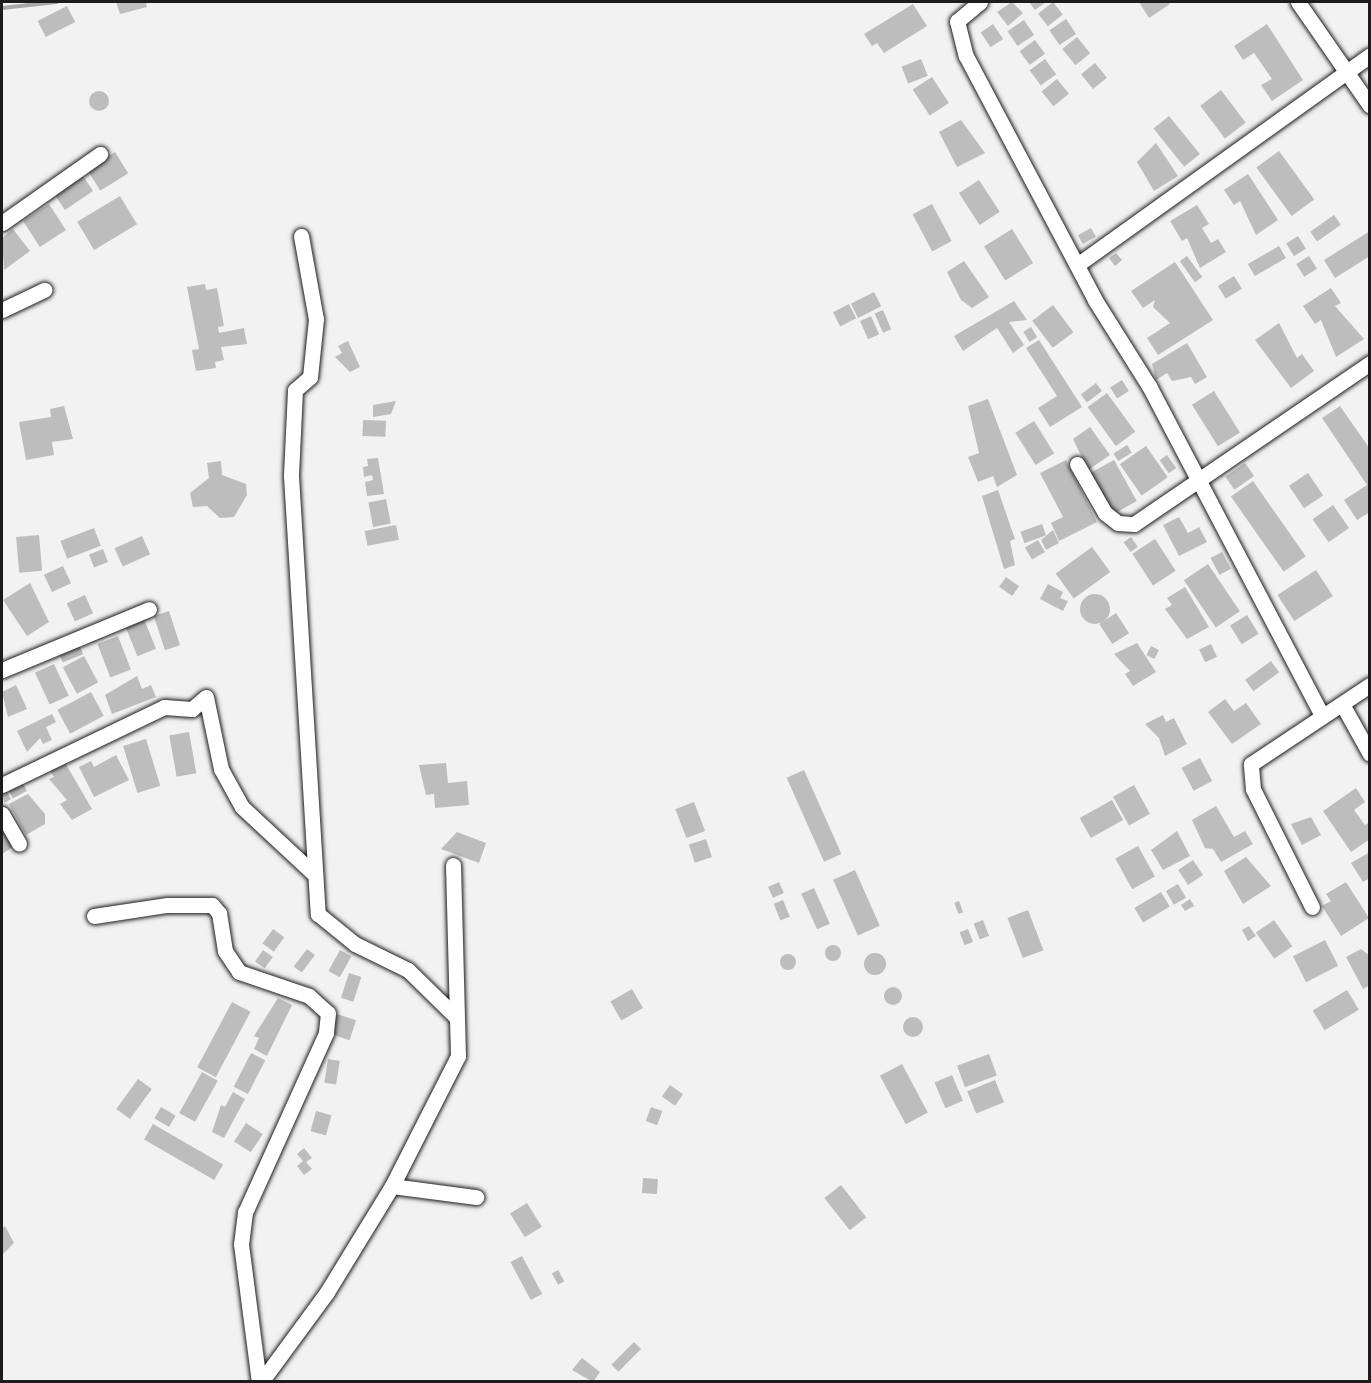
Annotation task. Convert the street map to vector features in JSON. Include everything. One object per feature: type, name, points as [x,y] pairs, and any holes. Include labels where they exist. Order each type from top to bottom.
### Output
[{"type":"street","points":[[980,2],[962,14],[956,32],[1077,265],[1200,482],[1322,715]]},
{"type":"street","points":[[1298,2],[1370,106]]},
{"type":"street","points":[[1077,265],[1370,55]]},
{"type":"street","points":[[2,223],[100,154]]},
{"type":"street","points":[[301,236],[316,319],[310,377],[295,390],[291,476],[318,914],[326,925],[408,970],[456,1017]]},
{"type":"street","points":[[2,310],[44,290]]},
{"type":"street","points":[[1077,464],[1105,513],[1127,525],[1144,520],[1370,363]]},
{"type":"street","points":[[2,670],[149,609]]},
{"type":"street","points":[[1312,907],[1249,773],[1258,755],[1370,686]]},
{"type":"street","points":[[2,786],[164,707],[192,709],[206,697],[214,748],[238,800],[273,840],[314,874]]},
{"type":"street","points":[[1342,704],[1370,754]]},
{"type":"street","points":[[2,814],[19,844]]},
{"type":"street","points":[[260,1382],[327,1292],[392,1186],[458,1056],[453,865]]},
{"type":"street","points":[[94,916],[167,905],[212,905],[219,913],[225,951],[239,972],[309,996],[328,1013],[326,1033],[245,1212],[241,1244],[260,1382]]},
{"type":"street","points":[[392,1186],[477,1197]]},
{"type":"building","points":[[116,2],[146,2],[147,7],[120,14]]},
{"type":"building","points":[[1012,2],[1023,13],[1008,26],[997,12]]},
{"type":"building","points":[[1029,2],[1046,2],[1035,10]]},
{"type":"building","points":[[1053,2],[1063,15],[1048,26],[1038,14]]},
{"type":"building","points":[[1139,2],[1168,2],[1170,4],[1149,18]]},
{"type":"building","points":[[913,4],[927,26],[884,53],[877,43],[872,46],[864,34]]},
{"type":"building","points":[[67,6],[75,22],[46,37],[38,21]]},
{"type":"building","points":[[1066,19],[1076,34],[1059,45],[1049,30]]},
{"type":"building","points":[[1024,20],[1034,35],[1017,46],[1007,31]]},
{"type":"building","points":[[993,24],[1003,39],[991,47],[981,32]]},
{"type":"building","points":[[1267,24],[1303,80],[1272,101],[1261,85],[1272,79],[1254,53],[1243,60],[1234,46]]},
{"type":"building","points":[[1077,37],[1090,53],[1075,65],[1062,49]]},
{"type":"building","points":[[1035,40],[1045,54],[1030,65],[1020,51]]},
{"type":"building","points":[[921,59],[928,76],[908,84],[902,67]]},
{"type":"building","points":[[1045,59],[1056,74],[1041,86],[1030,70]]},
{"type":"building","points":[[1095,63],[1107,78],[1093,89],[1081,74]]},
{"type":"building","points":[[932,77],[949,103],[930,116],[913,90]]},
{"type":"building","points":[[1057,79],[1069,94],[1053,106],[1041,92]]},
{"type":"building","points":[[1221,90],[1246,123],[1225,138],[1200,106]]},
{"type":"building","points":[[99,91],[106,94],[109,101],[106,108],[99,111],[92,108],[89,101],[92,94]]},
{"type":"building","points":[[1169,116],[1200,154],[1184,167],[1153,129]]},
{"type":"building","points":[[961,120],[985,153],[957,167],[939,132]]},
{"type":"building","points":[[1156,143],[1178,176],[1154,191],[1137,162]]},
{"type":"building","points":[[1279,151],[1314,200],[1292,216],[1256,167]]},
{"type":"building","points":[[115,152],[128,173],[100,191],[87,169]]},
{"type":"building","points":[[1248,174],[1278,220],[1256,235],[1240,201],[1234,205],[1224,190]]},
{"type":"building","points":[[83,176],[93,191],[65,210],[55,195]]},
{"type":"building","points":[[979,180],[1000,212],[980,225],[959,193]]},
{"type":"building","points":[[120,196],[137,224],[94,250],[77,222]]},
{"type":"building","points":[[49,204],[66,230],[40,247],[23,221]]},
{"type":"building","points":[[932,204],[952,241],[932,251],[913,214]]},
{"type":"building","points":[[1197,205],[1209,224],[1202,228],[1211,243],[1218,239],[1226,252],[1200,268],[1187,238],[1182,241],[1170,221]]},
{"type":"building","points":[[1334,215],[1341,225],[1317,241],[1310,232]]},
{"type":"building","points":[[1091,228],[1096,237],[1083,244],[1078,235]]},
{"type":"building","points":[[13,229],[30,251],[4,270],[2,238]]},
{"type":"building","points":[[1012,229],[1033,263],[1005,280],[984,246]]},
{"type":"building","points":[[1370,231],[1370,256],[1335,278],[1324,260]]},
{"type":"building","points":[[1298,236],[1306,249],[1294,256],[1286,243]]},
{"type":"building","points":[[1279,246],[1286,258],[1255,276],[1248,264]]},
{"type":"building","points":[[1116,253],[1122,260],[1115,266],[1109,258]]},
{"type":"building","points":[[1187,256],[1202,277],[1195,282],[1180,261]]},
{"type":"building","points":[[1309,256],[1317,269],[1304,277],[1296,264]]},
{"type":"building","points":[[964,261],[989,297],[972,308],[961,300],[947,272]]},
{"type":"building","points":[[1175,262],[1213,320],[1158,355],[1147,338],[1170,323],[1153,307],[1155,300],[1143,308],[1131,291]]},
{"type":"building","points":[[1234,276],[1242,289],[1226,299],[1218,286]]},
{"type":"building","points":[[205,284],[206,290],[217,288],[224,326],[218,327],[219,333],[244,328],[247,344],[221,347],[224,360],[215,362],[216,368],[196,371],[192,350],[199,349],[187,287]]},
{"type":"building","points":[[1331,288],[1341,303],[1335,306],[1364,339],[1336,357],[1321,320],[1315,324],[1303,306]]},
{"type":"building","points":[[874,292],[881,306],[858,318],[851,304]]},
{"type":"building","points":[[1014,301],[1027,320],[1009,322],[1024,345],[1013,353],[997,328],[963,351],[954,336]]},
{"type":"building","points":[[849,304],[856,318],[840,326],[833,312]]},
{"type":"building","points":[[1053,305],[1073,332],[1053,348],[1032,321]]},
{"type":"building","points":[[883,310],[891,329],[883,333],[875,314]]},
{"type":"building","points":[[871,316],[879,334],[868,339],[860,321]]},
{"type":"building","points":[[1279,323],[1297,358],[1302,354],[1314,371],[1291,388],[1255,340]]},
{"type":"building","points":[[1031,327],[1037,337],[1029,342],[1023,332]]},
{"type":"building","points":[[1039,340],[1082,407],[1050,427],[1038,408],[1057,396],[1026,348]]},
{"type":"building","points":[[348,341],[360,367],[350,372],[335,357],[342,353],[338,346]]},
{"type":"building","points":[[1187,343],[1207,377],[1195,384],[1191,377],[1172,381],[1167,373],[1156,380],[1152,364]]},
{"type":"building","points":[[1122,380],[1129,391],[1117,398],[1110,387]]},
{"type":"building","points":[[1096,383],[1102,391],[1087,402],[1081,394]]},
{"type":"building","points":[[1214,391],[1240,433],[1218,446],[1192,405]]},
{"type":"building","points":[[1107,393],[1135,432],[1116,446],[1088,407]]},
{"type":"building","points":[[988,399],[1017,475],[997,487],[993,476],[978,482],[968,457],[979,453],[968,406]]},
{"type":"building","points":[[396,401],[391,414],[373,417],[373,405]]},
{"type":"building","points":[[64,406],[73,439],[52,442],[54,455],[26,460],[19,422],[51,417],[50,409]]},
{"type":"building","points":[[1340,406],[1370,449],[1370,512],[1357,520],[1344,500],[1367,485],[1322,418]]},
{"type":"building","points":[[363,420],[386,421],[385,437],[362,436]]},
{"type":"building","points":[[1034,421],[1054,453],[1035,465],[1015,433]]},
{"type":"building","points":[[1090,427],[1110,455],[1088,470],[1073,439]]},
{"type":"building","points":[[1127,445],[1132,453],[1118,461],[1113,453]]},
{"type":"building","points":[[1146,446],[1168,477],[1142,495],[1120,464]]},
{"type":"building","points":[[1167,455],[1176,468],[1169,473],[1160,460]]},
{"type":"building","points":[[378,458],[384,494],[367,496],[365,482],[373,480],[372,475],[364,477],[363,467],[368,466],[367,459]]},
{"type":"building","points":[[1066,460],[1097,522],[1059,541],[1051,523],[1063,517],[1040,473]]},
{"type":"building","points":[[1114,460],[1137,501],[1111,516],[1088,475]]},
{"type":"building","points":[[221,461],[222,475],[246,484],[247,495],[234,517],[220,518],[207,506],[193,507],[190,493],[209,478],[207,463]]},
{"type":"building","points":[[1245,463],[1254,476],[1235,490],[1225,477]]},
{"type":"building","points":[[1308,473],[1323,495],[1304,508],[1289,486]]},
{"type":"building","points":[[1253,481],[1306,556],[1284,572],[1231,496]]},
{"type":"building","points":[[998,490],[1015,539],[1010,541],[1015,565],[1004,569],[982,496]]},
{"type":"building","points":[[386,499],[391,524],[373,527],[368,502]]},
{"type":"building","points":[[1333,505],[1349,528],[1329,542],[1313,519]]},
{"type":"building","points":[[1179,517],[1188,533],[1199,527],[1207,542],[1179,556],[1163,525]]},
{"type":"building","points":[[1042,524],[1046,535],[1024,543],[1020,532]]},
{"type":"building","points":[[396,525],[399,540],[367,546],[365,531]]},
{"type":"building","points":[[94,528],[101,546],[67,559],[60,541]]},
{"type":"building","points":[[1053,530],[1059,543],[1046,550],[1041,540]]},
{"type":"building","points":[[39,535],[42,571],[19,573],[16,537]]},
{"type":"building","points":[[142,536],[150,554],[123,566],[115,548]]},
{"type":"building","points":[[1131,537],[1138,547],[1131,552],[1124,542]]},
{"type":"building","points":[[1155,539],[1176,571],[1153,586],[1132,554]]},
{"type":"building","points":[[1038,540],[1045,552],[1032,560],[1025,548]]},
{"type":"building","points":[[1092,547],[1110,572],[1074,599],[1056,573]]},
{"type":"building","points":[[103,549],[108,562],[94,567],[89,554]]},
{"type":"building","points":[[1222,552],[1231,569],[1219,575],[1211,558]]},
{"type":"building","points":[[1208,564],[1240,611],[1216,627],[1184,580]]},
{"type":"building","points":[[63,566],[71,583],[52,592],[44,575]]},
{"type":"building","points":[[1316,570],[1333,596],[1294,621],[1277,595]]},
{"type":"building","points":[[1006,577],[1019,586],[1012,596],[999,587]]},
{"type":"building","points":[[30,583],[49,622],[27,636],[3,600]]},
{"type":"building","points":[[1048,584],[1063,592],[1060,598],[1068,601],[1063,611],[1040,599]]},
{"type":"building","points":[[1185,587],[1209,627],[1187,639],[1165,609],[1172,605],[1167,598]]},
{"type":"building","points":[[1095,594],[1101,595],[1109,603],[1109,615],[1101,623],[1095,624],[1089,623],[1081,615],[1080,609],[1081,603],[1089,595]]},
{"type":"building","points":[[85,595],[93,613],[75,621],[67,603]]},
{"type":"building","points":[[169,611],[180,645],[165,650],[154,616]]},
{"type":"building","points":[[1116,613],[1129,633],[1112,644],[1099,624]]},
{"type":"building","points":[[1247,615],[1259,634],[1242,644],[1230,626]]},
{"type":"building","points":[[144,619],[156,649],[137,656],[125,626]]},
{"type":"building","points":[[118,636],[131,670],[110,677],[97,644]]},
{"type":"building","points":[[1137,643],[1156,672],[1133,686],[1125,674],[1130,671],[1114,654]]},
{"type":"building","points":[[79,644],[83,654],[63,662],[59,652]]},
{"type":"building","points":[[1211,644],[1217,657],[1205,662],[1199,649]]},
{"type":"building","points":[[1151,646],[1159,650],[1154,659],[1146,655]]},
{"type":"building","points":[[84,656],[98,682],[77,694],[63,667]]},
{"type":"building","points":[[1271,661],[1279,672],[1253,691],[1245,680]]},
{"type":"building","points":[[54,664],[69,696],[50,705],[35,673]]},
{"type":"building","points":[[137,676],[142,689],[151,685],[156,697],[112,714],[105,695]]},
{"type":"building","points":[[16,685],[27,709],[8,717],[2,692]]},
{"type":"building","points":[[91,692],[104,716],[70,734],[57,710]]},
{"type":"building","points":[[1225,699],[1234,711],[1246,703],[1261,724],[1232,744],[1208,712]]},
{"type":"building","points":[[52,714],[56,722],[46,727],[52,740],[43,744],[40,738],[27,752],[17,731]]},
{"type":"building","points":[[1163,715],[1166,722],[1174,718],[1187,744],[1165,756],[1159,738],[1145,724]]},
{"type":"building","points":[[189,732],[196,773],[177,777],[169,735]]},
{"type":"building","points":[[146,739],[160,786],[137,793],[123,746]]},
{"type":"building","points":[[116,755],[129,780],[94,797],[79,767],[91,761],[94,767]]},
{"type":"building","points":[[1200,758],[1212,781],[1194,791],[1181,768]]},
{"type":"building","points":[[64,761],[92,809],[72,820],[60,804],[67,800],[49,779],[54,777],[49,769]]},
{"type":"building","points":[[446,763],[448,783],[467,781],[469,805],[435,808],[434,794],[426,795],[419,765]]},
{"type":"building","points":[[804,770],[841,854],[824,862],[787,778]]},
{"type":"building","points":[[22,782],[27,791],[13,799],[8,790]]},
{"type":"building","points":[[1134,785],[1150,814],[1129,825],[1113,797]]},
{"type":"building","points":[[1356,788],[1365,802],[1354,810],[1365,825],[1370,822],[1370,839],[1351,852],[1323,811]]},
{"type":"building","points":[[6,790],[11,799],[4,803],[2,792]]},
{"type":"building","points":[[28,794],[45,814],[45,824],[26,835],[9,804]]},
{"type":"building","points":[[1112,800],[1123,820],[1091,838],[1080,818]]},
{"type":"building","points":[[694,802],[705,831],[686,838],[675,809]]},
{"type":"building","points":[[1216,806],[1234,837],[1245,831],[1253,844],[1221,862],[1213,849],[1205,848],[1192,820]]},
{"type":"building","points":[[1311,817],[1321,835],[1302,845],[1291,824]]},
{"type":"building","points":[[2,823],[16,845],[2,854]]},
{"type":"building","points":[[1177,831],[1190,856],[1163,870],[1151,850]]},
{"type":"building","points":[[457,832],[486,843],[479,863],[441,849]]},
{"type":"building","points":[[706,839],[712,857],[695,863],[689,845]]},
{"type":"building","points":[[1138,846],[1155,877],[1132,889],[1115,859]]},
{"type":"building","points":[[1370,852],[1370,878],[1363,882],[1351,863]]},
{"type":"building","points":[[1246,857],[1271,886],[1243,904],[1224,871]]},
{"type":"building","points":[[1193,860],[1203,875],[1188,885],[1178,870]]},
{"type":"building","points":[[855,870],[880,926],[858,935],[833,880]]},
{"type":"building","points":[[779,882],[784,893],[773,898],[768,887]]},
{"type":"building","points":[[1346,882],[1369,918],[1341,936],[1322,906],[1331,901],[1326,894]]},
{"type":"building","points":[[1178,884],[1186,898],[1174,905],[1166,891]]},
{"type":"building","points":[[814,888],[830,924],[817,929],[801,894]]},
{"type":"building","points":[[1161,892],[1170,907],[1143,923],[1134,908]]},
{"type":"building","points":[[1190,899],[1194,906],[1185,911],[1181,905]]},
{"type":"building","points":[[783,900],[790,917],[780,920],[774,904]]},
{"type":"building","points":[[959,901],[963,912],[958,914],[954,903]]},
{"type":"building","points":[[1028,910],[1043,950],[1023,958],[1007,918]]},
{"type":"building","points":[[983,920],[989,936],[980,939],[974,924]]},
{"type":"building","points":[[1274,920],[1292,946],[1274,959],[1256,933]]},
{"type":"building","points":[[1249,926],[1256,936],[1248,941],[1242,930]]},
{"type":"building","points":[[273,929],[284,937],[274,952],[262,944]]},
{"type":"building","points":[[968,929],[973,942],[965,945],[960,932]]},
{"type":"building","points":[[1325,940],[1338,966],[1306,982],[1293,956]]},
{"type":"building","points":[[830,945],[836,945],[841,953],[839,959],[830,961],[825,956],[825,950]]},
{"type":"building","points":[[307,949],[315,955],[302,973],[294,967]]},
{"type":"building","points":[[1361,949],[1370,956],[1370,985],[1363,989],[1346,957]]},
{"type":"building","points":[[263,950],[273,957],[265,968],[255,961]]},
{"type":"building","points":[[340,950],[351,956],[340,977],[328,971]]},
{"type":"building","points":[[875,953],[883,956],[886,964],[883,972],[875,975],[867,972],[864,964],[867,956]]},
{"type":"building","points":[[785,954],[791,954],[796,962],[794,968],[785,970],[780,965],[780,959]]},
{"type":"building","points":[[349,973],[361,977],[353,1002],[341,998]]},
{"type":"building","points":[[889,987],[897,987],[902,992],[900,1003],[889,1005],[884,1000],[884,992]]},
{"type":"building","points":[[632,989],[643,1008],[621,1021],[610,1002]]},
{"type":"building","points":[[1347,990],[1359,1010],[1325,1030],[1313,1011]]},
{"type":"building","points":[[278,998],[292,1005],[267,1056],[254,1049],[259,1038],[254,1036]]},
{"type":"building","points":[[232,1002],[251,1012],[216,1077],[197,1067]]},
{"type":"building","points":[[337,1014],[356,1020],[350,1040],[331,1034]]},
{"type":"building","points":[[909,1017],[917,1017],[923,1023],[923,1031],[917,1037],[909,1037],[903,1031],[903,1023]]},
{"type":"building","points":[[251,1053],[265,1060],[248,1094],[234,1087]]},
{"type":"building","points":[[989,1054],[997,1076],[965,1087],[957,1066]]},
{"type":"building","points":[[328,1059],[340,1061],[336,1085],[324,1083]]},
{"type":"building","points":[[902,1064],[928,1113],[906,1124],[880,1076]]},
{"type":"building","points":[[202,1072],[218,1081],[195,1122],[179,1113]]},
{"type":"building","points":[[952,1075],[963,1101],[945,1108],[935,1082]]},
{"type":"building","points":[[138,1079],[152,1089],[130,1119],[116,1109]]},
{"type":"building","points":[[995,1080],[1004,1102],[976,1113],[967,1091]]},
{"type":"building","points":[[670,1085],[683,1094],[675,1106],[662,1096]]},
{"type":"building","points":[[233,1092],[245,1099],[224,1138],[212,1132],[221,1105],[225,1107]]},
{"type":"building","points":[[161,1107],[176,1116],[169,1127],[154,1118]]},
{"type":"building","points":[[651,1107],[662,1111],[657,1125],[646,1121]]},
{"type":"building","points":[[316,1111],[331,1115],[326,1135],[311,1131]]},
{"type":"building","points":[[246,1123],[263,1134],[251,1152],[234,1141]]},
{"type":"building","points":[[153,1124],[223,1164],[214,1180],[144,1140]]},
{"type":"building","points":[[304,1148],[312,1158],[306,1162],[312,1169],[304,1175],[297,1166],[303,1161],[297,1154]]},
{"type":"building","points":[[643,1178],[658,1179],[657,1194],[642,1193]]},
{"type":"building","points":[[841,1185],[866,1217],[850,1230],[824,1198]]},
{"type":"building","points":[[527,1203],[542,1227],[525,1237],[510,1214]]},
{"type":"building","points":[[5,1226],[14,1243],[2,1255],[2,1228]]},
{"type":"building","points":[[522,1256],[542,1294],[531,1300],[511,1262]]},
{"type":"building","points":[[558,1270],[564,1281],[558,1285],[552,1273]]},
{"type":"building","points":[[634,1342],[641,1349],[618,1372],[611,1365]]},
{"type":"building","points":[[582,1358],[600,1372],[593,1382],[572,1370]]},
{"type":"waterway","points":[[2,8],[57,2]]}]
